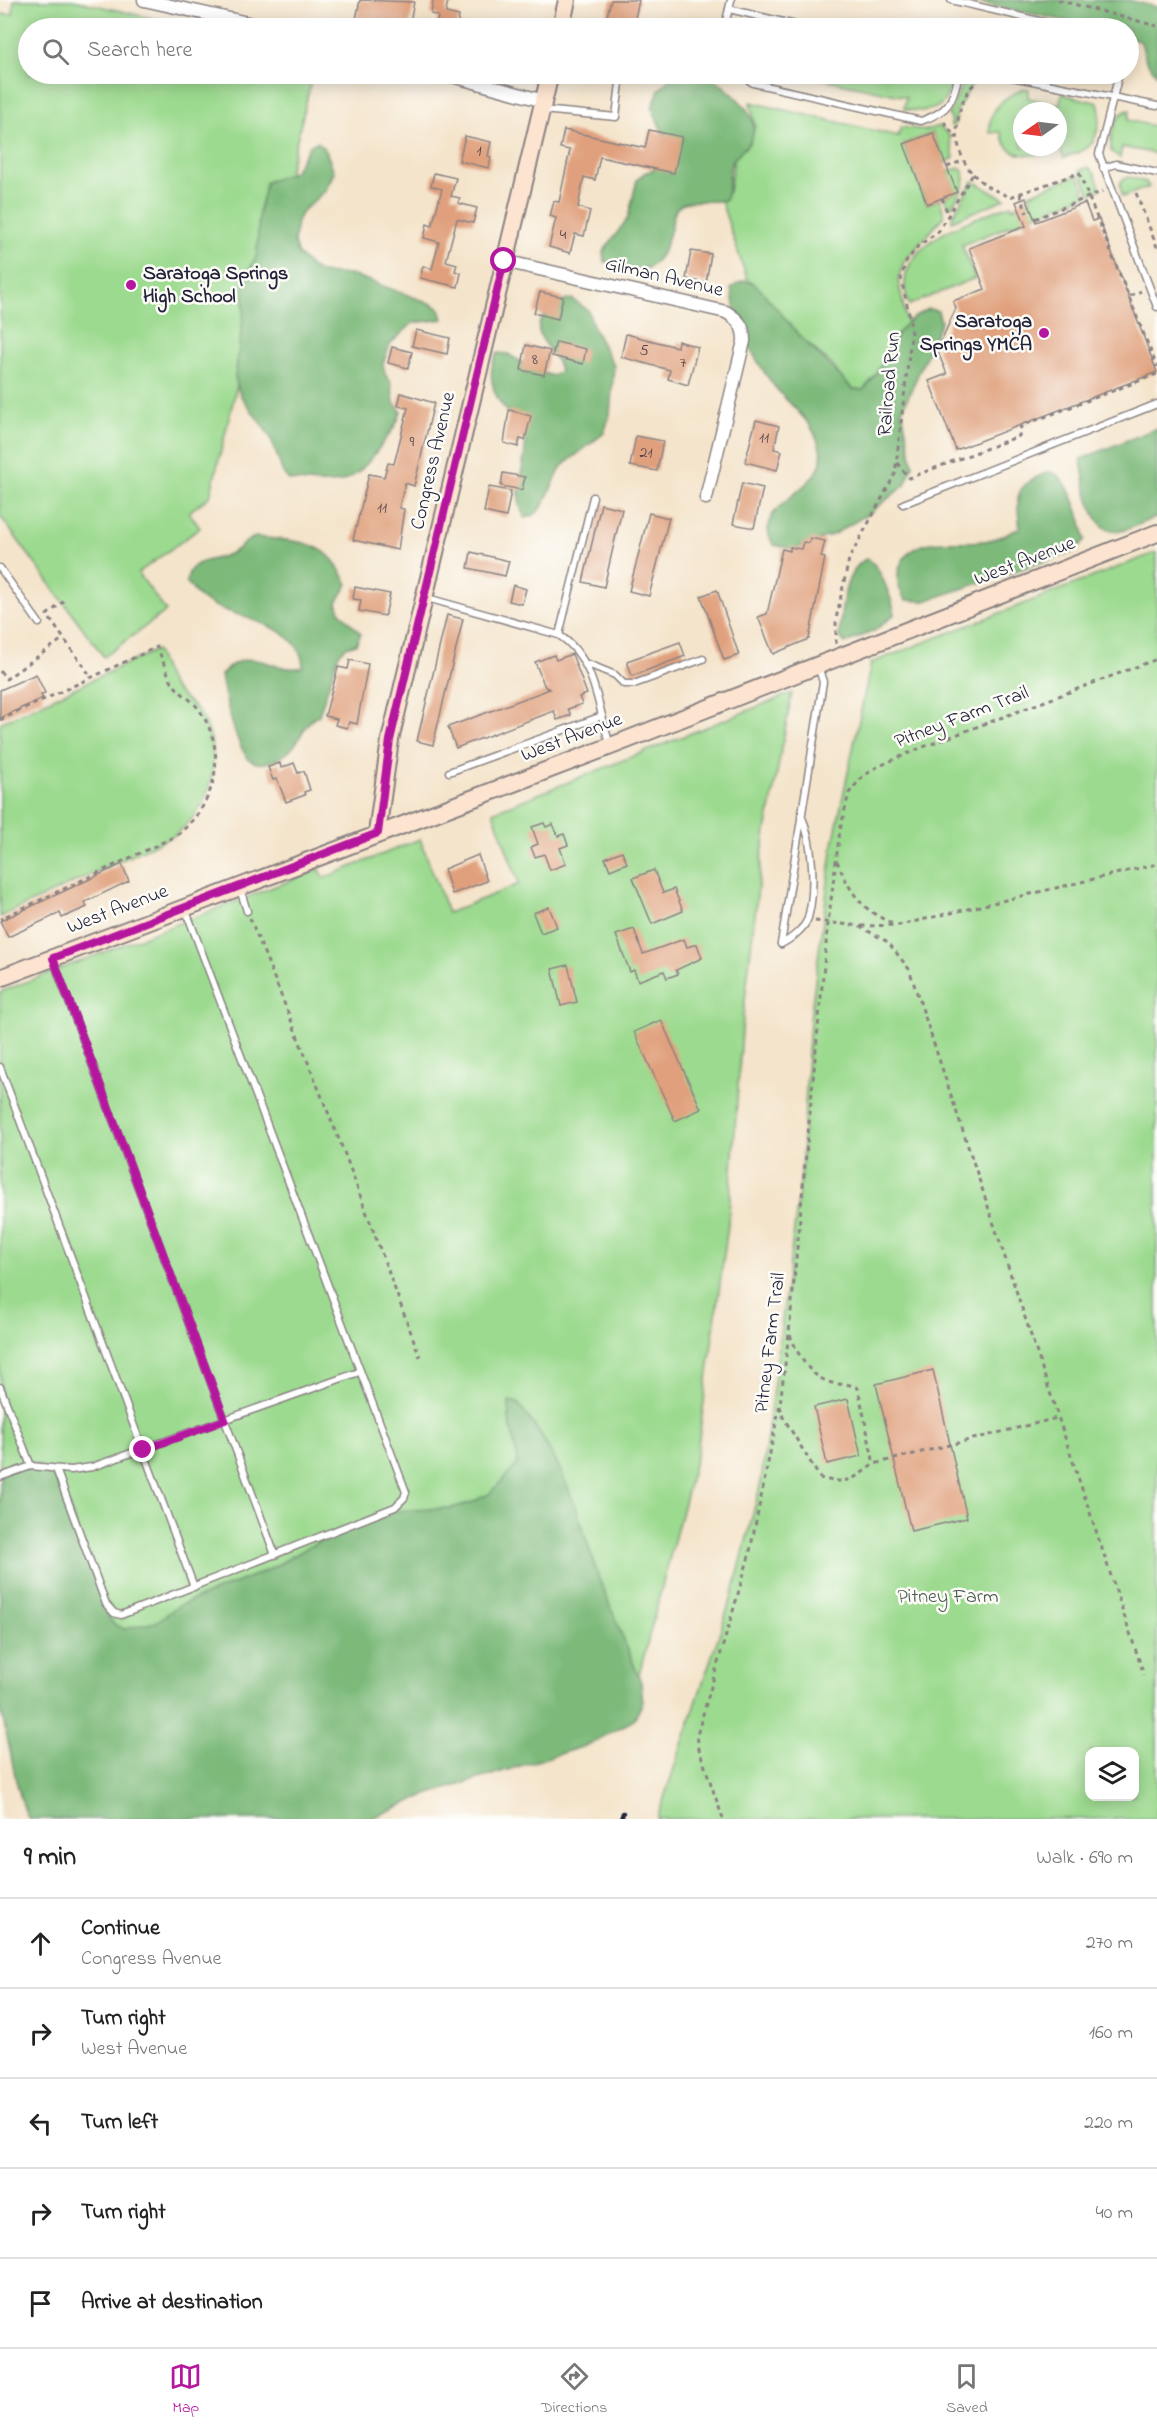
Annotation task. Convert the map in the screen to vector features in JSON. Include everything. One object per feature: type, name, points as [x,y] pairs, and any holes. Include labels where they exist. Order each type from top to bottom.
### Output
[{"type":"street","points":[[144,0],[225,18]]},
{"type":"street","points":[[563,18],[567,0]]},
{"type":"street","points":[[476,84],[542,105]]},
{"type":"street","name":"Congress Avenue","points":[[378,833],[390,740],[547,84]]},
{"type":"street","name":"Gilman Avenue","points":[[504,261],[726,312],[738,319],[744,329],[744,341],[706,498]]},
{"type":"street","name":"West Avenue","points":[[0,978],[818,666],[1157,532]]},
{"type":"lane","points":[[727,18],[731,0]]},
{"type":"lane","points":[[951,0],[1026,18]]},
{"type":"lane","points":[[729,9],[766,18]]},
{"type":"lane","points":[[542,105],[616,117],[620,84]]},
{"type":"lane","points":[[757,84],[921,121],[940,115],[950,104],[956,84]]},
{"type":"lane","points":[[1051,84],[1157,106]]},
{"type":"lane","points":[[1117,84],[1099,154],[1102,168],[1157,307]]},
{"type":"lane","points":[[1102,168],[1116,164],[1157,173]]},
{"type":"lane","points":[[903,504],[1157,404]]},
{"type":"lane","points":[[559,635],[593,497]]},
{"type":"lane","points":[[0,568],[39,623]]},
{"type":"lane","points":[[424,597],[559,635],[588,664],[615,675],[624,684],[634,684],[703,659]]},
{"type":"lane","points":[[588,664],[610,746]]},
{"type":"lane","points":[[801,814],[810,844],[812,879],[808,920],[789,940],[781,944],[801,814],[823,682],[818,666]]},
{"type":"lane","points":[[449,772],[602,716]]},
{"type":"lane","points":[[239,886],[247,911]]},
{"type":"lane","points":[[56,1469],[109,1610],[114,1613],[127,1614],[396,1507],[404,1498],[405,1486],[359,1372],[185,907]]},
{"type":"lane","points":[[53,958],[274,1555]]},
{"type":"lane","points":[[0,1067],[194,1587]]},
{"type":"lane","points":[[0,1477],[31,1466],[56,1469],[92,1467],[359,1372]]},
{"type":"lane","points":[[0,1387],[31,1466]]},
{"type":"path","points":[[1058,0],[1127,18]]},
{"type":"path","points":[[1139,21],[1157,26]]},
{"type":"path","points":[[974,84],[968,91],[960,110],[957,128],[962,161],[973,174],[999,194],[1010,197],[1079,173],[1157,367]]},
{"type":"path","points":[[947,167],[962,161]]},
{"type":"path","name":"Railroad Run","points":[[837,649],[836,619],[849,559],[882,501],[897,463],[911,337],[910,318],[901,278],[906,262],[918,246],[938,232],[973,174]]},
{"type":"path","points":[[1035,219],[1101,192]]},
{"type":"path","points":[[1136,193],[1157,247]]},
{"type":"path","points":[[1020,194],[1027,213]]},
{"type":"path","points":[[942,198],[949,217]]},
{"type":"path","points":[[1130,296],[1141,291]]},
{"type":"path","points":[[897,463],[909,478],[1018,435],[1022,426],[1157,374]]},
{"type":"path","points":[[63,602],[47,615],[92,678]]},
{"type":"path","points":[[0,671],[6,679],[64,638]]},
{"type":"path","points":[[0,720],[157,647],[176,687],[197,707],[211,732],[216,762],[211,790],[197,816],[176,836],[0,919]]},
{"type":"path","name":"Pitney Farm Trail","points":[[723,1819],[699,1749],[697,1735],[749,1556],[780,1404],[789,1333],[828,923],[836,859],[849,793],[861,778],[877,767],[918,749],[1157,659]]},
{"type":"path","points":[[836,859],[858,900],[876,917],[900,925]]},
{"type":"path","points":[[808,920],[859,926],[900,925],[1157,864]]},
{"type":"path","points":[[247,911],[346,1157],[420,1357]]},
{"type":"path","points":[[859,926],[888,942],[909,969],[1144,1675]]},
{"type":"path","points":[[789,1333],[800,1358],[816,1376],[831,1383],[850,1384],[858,1388],[874,1464]]},
{"type":"path","points":[[780,1404],[783,1417],[820,1478],[839,1483],[860,1475],[874,1464],[1057,1418]]},
{"type":"green space","name":"Saratoga Springs High School","points":[[14,0],[73,0],[151,18],[18,18],[18,84],[311,84],[210,496],[189,512],[200,528],[138,573],[166,611],[104,657],[0,516],[0,14],[13,14]]},
{"type":"green space","points":[[966,0],[1129,0],[1157,7],[1157,75],[1146,61],[1139,41],[1139,18],[1052,18]]},
{"type":"green space","points":[[665,84],[721,84],[743,104],[749,113],[753,123],[753,133],[749,143],[731,165],[725,200],[683,203],[674,213],[667,242],[656,261],[641,270],[630,270],[604,261],[603,252],[628,218],[637,180],[644,173],[672,163],[672,154],[652,108],[659,90]]},
{"type":"green space","points":[[846,84],[950,84],[944,101],[932,109],[914,111],[904,109],[906,97]]},
{"type":"green space","points":[[962,84],[972,84],[957,110],[955,125],[951,126],[951,118],[948,115]]},
{"type":"green space","points":[[1029,89],[1028,98],[1046,102],[1013,102],[1013,151],[1005,142],[1001,132],[990,133],[991,117],[1003,101],[1015,92]]},
{"type":"green space","points":[[1062,94],[1098,103],[1100,113],[1093,141],[1085,149],[1064,158],[1063,156],[1067,156],[1067,102],[1060,102]]},
{"type":"green space","points":[[750,102],[898,136],[901,127],[926,130],[939,126],[949,135],[954,158],[945,163],[933,133],[904,144],[927,204],[940,199],[944,216],[904,262],[898,279],[907,323],[893,340],[876,375],[863,390],[853,389],[844,383],[833,366],[801,337],[752,282],[748,282],[721,201],[729,192],[734,159],[750,142],[755,126]]},
{"type":"green space","points":[[1130,110],[1128,120],[1157,127],[1157,154],[1122,147],[1120,158],[1111,151],[1114,126],[1120,115]]},
{"type":"green space","points":[[318,142],[326,151],[334,172],[326,190],[302,212],[297,221],[294,242],[297,253],[312,268],[321,273],[353,275],[432,304],[440,309],[443,319],[413,323],[390,344],[383,364],[385,374],[391,382],[394,403],[401,411],[398,420],[362,469],[343,481],[333,483],[289,480],[283,473],[270,436],[240,395],[235,377],[244,310],[244,281],[257,254],[259,212],[266,182],[294,172],[310,145]]},
{"type":"green space","points":[[1088,167],[1095,174],[1101,189],[1090,194],[1080,170]]},
{"type":"green space","points":[[960,168],[965,182],[958,197],[949,207],[944,197],[956,192],[948,171]]},
{"type":"green space","points":[[1078,175],[1086,195],[1034,216],[1030,214],[1026,203],[1031,200],[1029,194]]},
{"type":"green space","points":[[1130,177],[1146,182],[1149,187],[1122,197],[1120,184],[1123,179]]},
{"type":"green space","points":[[973,181],[1005,199],[952,221],[952,217]]},
{"type":"green space","points":[[1011,205],[1012,208],[1018,206],[1024,220],[962,245],[975,278],[909,305],[905,284],[909,266],[920,251],[936,238],[954,228]]},
{"type":"green space","points":[[742,281],[752,282],[760,289],[801,337],[853,389],[863,390],[872,380],[896,336],[915,316],[929,309],[938,311],[941,322],[902,411],[913,465],[905,485],[870,513],[834,534],[793,549],[774,545],[768,531],[770,519],[778,508],[812,478],[820,466],[821,453],[818,441],[808,423],[772,383],[757,361],[746,338],[733,301],[731,288]]},
{"type":"green space","points":[[572,299],[588,310],[594,329],[614,366],[610,414],[604,433],[562,466],[542,507],[534,515],[525,518],[519,498],[525,452],[524,430],[516,418],[500,403],[492,382],[492,367],[498,353],[508,354],[534,370],[553,376],[560,371],[558,363],[540,335],[539,328],[541,320],[547,313],[561,302]]},
{"type":"green space","points":[[1157,428],[1157,517],[1126,530],[1111,530],[1102,525],[1091,505],[1081,459]]},
{"type":"green space","points":[[1048,472],[1062,480],[1078,511],[1085,540],[1073,552],[925,601],[906,600],[898,581],[899,569],[905,557],[926,544],[990,540],[1020,528],[1018,499],[1020,492],[1029,482]]},
{"type":"green space","points":[[256,537],[304,543],[322,550],[329,556],[348,584],[337,602],[340,612],[361,634],[356,644],[346,647],[339,654],[319,715],[307,725],[289,751],[265,763],[253,762],[243,751],[227,706],[221,675],[232,665],[252,660],[282,667],[303,667],[299,651],[290,639],[277,630],[212,605],[199,597],[187,583],[191,569],[196,565],[231,553]]},
{"type":"green space","name":"Pitney Farm","points":[[1157,552],[1157,1819],[657,1819],[733,1593],[761,1482],[801,1176],[810,1020],[833,844],[871,663]]},
{"type":"green space","points":[[866,559],[871,561],[880,574],[895,614],[874,631],[845,643],[839,636],[845,593],[852,573]]},
{"type":"green space","points":[[156,650],[171,684],[198,711],[207,727],[212,744],[212,777],[199,808],[175,835],[0,917],[0,723]]},
{"type":"green space","points":[[792,693],[762,853],[743,1017],[728,1225],[697,1453],[630,1709],[109,1650],[0,1502],[0,992],[320,869],[324,878],[420,839],[448,913],[519,884],[493,812]]},
{"type":"green space","points":[[509,1401],[518,1403],[542,1436],[559,1467],[576,1507],[598,1576],[641,1682],[643,1702],[634,1720],[588,1745],[423,1796],[370,1819],[30,1819],[27,1816],[18,1789],[0,1706],[0,1476],[19,1465],[34,1464],[48,1472],[63,1488],[108,1617],[115,1625],[124,1629],[156,1622],[180,1605],[268,1570],[341,1529],[390,1511],[451,1508],[470,1503],[489,1494],[516,1466],[517,1457],[509,1419]]},
{"type":"building","points":[[360,0],[414,2],[411,18],[356,18]]},
{"type":"building","points":[[433,0],[448,0],[446,13],[459,16],[459,18],[438,18],[438,16],[431,14]]},
{"type":"building","points":[[611,0],[639,0],[635,18],[606,18]]},
{"type":"building","points":[[564,130],[645,148],[649,130],[682,137],[674,173],[600,157],[595,180],[584,177],[578,207],[590,211],[584,236],[575,234],[570,253],[549,247],[556,218],[550,216],[554,201],[559,202],[570,150],[560,148]]},
{"type":"building","points":[[933,133],[957,192],[927,204],[904,144]]},
{"type":"building","points":[[465,136],[491,142],[488,156],[491,157],[489,168],[459,161]]},
{"type":"building","points":[[434,173],[456,178],[451,196],[460,198],[458,203],[477,208],[473,223],[457,219],[446,261],[457,264],[455,271],[461,273],[458,287],[420,278],[423,266],[432,269],[439,242],[424,238],[427,224],[432,226],[442,189],[431,186]]},
{"type":"building","name":"Saratoga Springs YMCA","points":[[1026,198],[1036,222],[1085,203],[1092,221],[1099,219],[1157,372],[956,450],[929,381],[947,374],[937,350],[956,308],[953,301],[985,289],[969,248],[1026,226],[1016,202]]},
{"type":"building","points":[[691,251],[711,254],[706,283],[686,279]]},
{"type":"building","points":[[540,292],[563,297],[558,319],[534,313]]},
{"type":"building","points":[[416,330],[450,338],[447,354],[412,346]]},
{"type":"building","points":[[626,334],[677,347],[678,341],[698,347],[688,385],[668,379],[670,370],[621,357]]},
{"type":"building","points":[[556,342],[586,349],[583,364],[552,356]]},
{"type":"building","points":[[526,345],[550,351],[544,375],[521,370]]},
{"type":"building","points":[[392,347],[412,352],[408,368],[388,363]]},
{"type":"building","points":[[401,393],[434,403],[414,486],[405,483],[399,508],[404,509],[398,550],[353,540],[369,474],[384,477],[388,463],[394,464],[408,408],[398,406]]},
{"type":"building","points":[[509,410],[531,416],[525,440],[520,439],[518,447],[504,443]]},
{"type":"building","points":[[756,420],[779,426],[774,449],[782,451],[777,470],[745,462]]},
{"type":"building","points":[[636,436],[663,441],[657,471],[630,466]]},
{"type":"building","points":[[503,473],[525,477],[522,490],[501,486]]},
{"type":"building","points":[[742,483],[763,488],[754,528],[733,524]]},
{"type":"building","points":[[489,487],[511,491],[506,517],[484,512]]},
{"type":"building","points":[[601,504],[622,509],[604,587],[583,582]]},
{"type":"building","points":[[649,513],[669,518],[649,596],[629,591]]},
{"type":"building","points":[[810,538],[825,541],[821,557],[825,558],[809,639],[773,654],[758,617],[767,614],[782,549],[790,551],[790,547],[801,549],[803,542],[809,543]]},
{"type":"building","points":[[471,552],[509,561],[505,576],[468,568]]},
{"type":"building","points":[[513,585],[526,589],[522,604],[509,601]]},
{"type":"building","points":[[355,587],[390,594],[385,616],[359,611],[361,600],[353,599]]},
{"type":"building","points":[[717,590],[739,655],[724,660],[701,596]]},
{"type":"building","points":[[447,615],[463,619],[433,745],[417,741]]},
{"type":"building","points":[[680,642],[685,656],[632,676],[627,661]]},
{"type":"building","points":[[572,654],[587,694],[579,697],[582,704],[568,709],[571,715],[557,720],[554,711],[456,748],[448,727],[550,689],[545,687],[535,662],[554,655],[556,660]]},
{"type":"building","points":[[350,660],[368,664],[357,724],[349,722],[347,728],[335,725],[337,719],[325,716],[338,667],[348,669]]},
{"type":"building","points":[[36,674],[45,693],[41,695],[43,698],[0,718],[0,690]]},
{"type":"building","points":[[280,763],[281,768],[294,763],[298,773],[304,771],[310,790],[304,792],[305,795],[286,802],[277,779],[273,780],[268,767]]},
{"type":"building","points":[[544,823],[546,827],[553,824],[558,836],[564,834],[568,845],[560,848],[566,864],[550,870],[544,854],[535,857],[531,847],[538,844],[532,827]]},
{"type":"building","points":[[622,851],[627,863],[610,870],[605,858]]},
{"type":"building","points":[[478,855],[487,881],[452,894],[444,869]]},
{"type":"building","points":[[122,864],[129,881],[85,902],[87,907],[62,918],[60,913],[8,937],[0,921]]},
{"type":"building","points":[[654,870],[663,893],[674,889],[683,911],[652,924],[633,878]]},
{"type":"building","points":[[549,907],[557,927],[541,933],[533,913]]},
{"type":"building","points":[[634,929],[643,954],[684,939],[687,947],[697,944],[702,958],[676,970],[678,974],[667,978],[664,971],[638,981],[634,970],[630,972],[616,935]]},
{"type":"building","points":[[568,965],[577,1002],[561,1006],[552,969]]},
{"type":"building","points":[[661,1020],[701,1109],[675,1121],[634,1032]]},
{"type":"building","points":[[933,1370],[967,1518],[911,1531],[876,1384]]},
{"type":"building","points":[[848,1399],[861,1456],[827,1464],[814,1407]]},
{"type":"railway","points":[[621,1819],[623,1813]]},
{"type":"place","name":"Saratoga Springs High School","points":[[131,285]]},
{"type":"place","name":"Saratoga Springs YMCA","points":[[1044,333]]},
{"type":"route","points":[[143,1450],[225,1420],[53,958],[378,833],[390,740],[504,261]]}]
